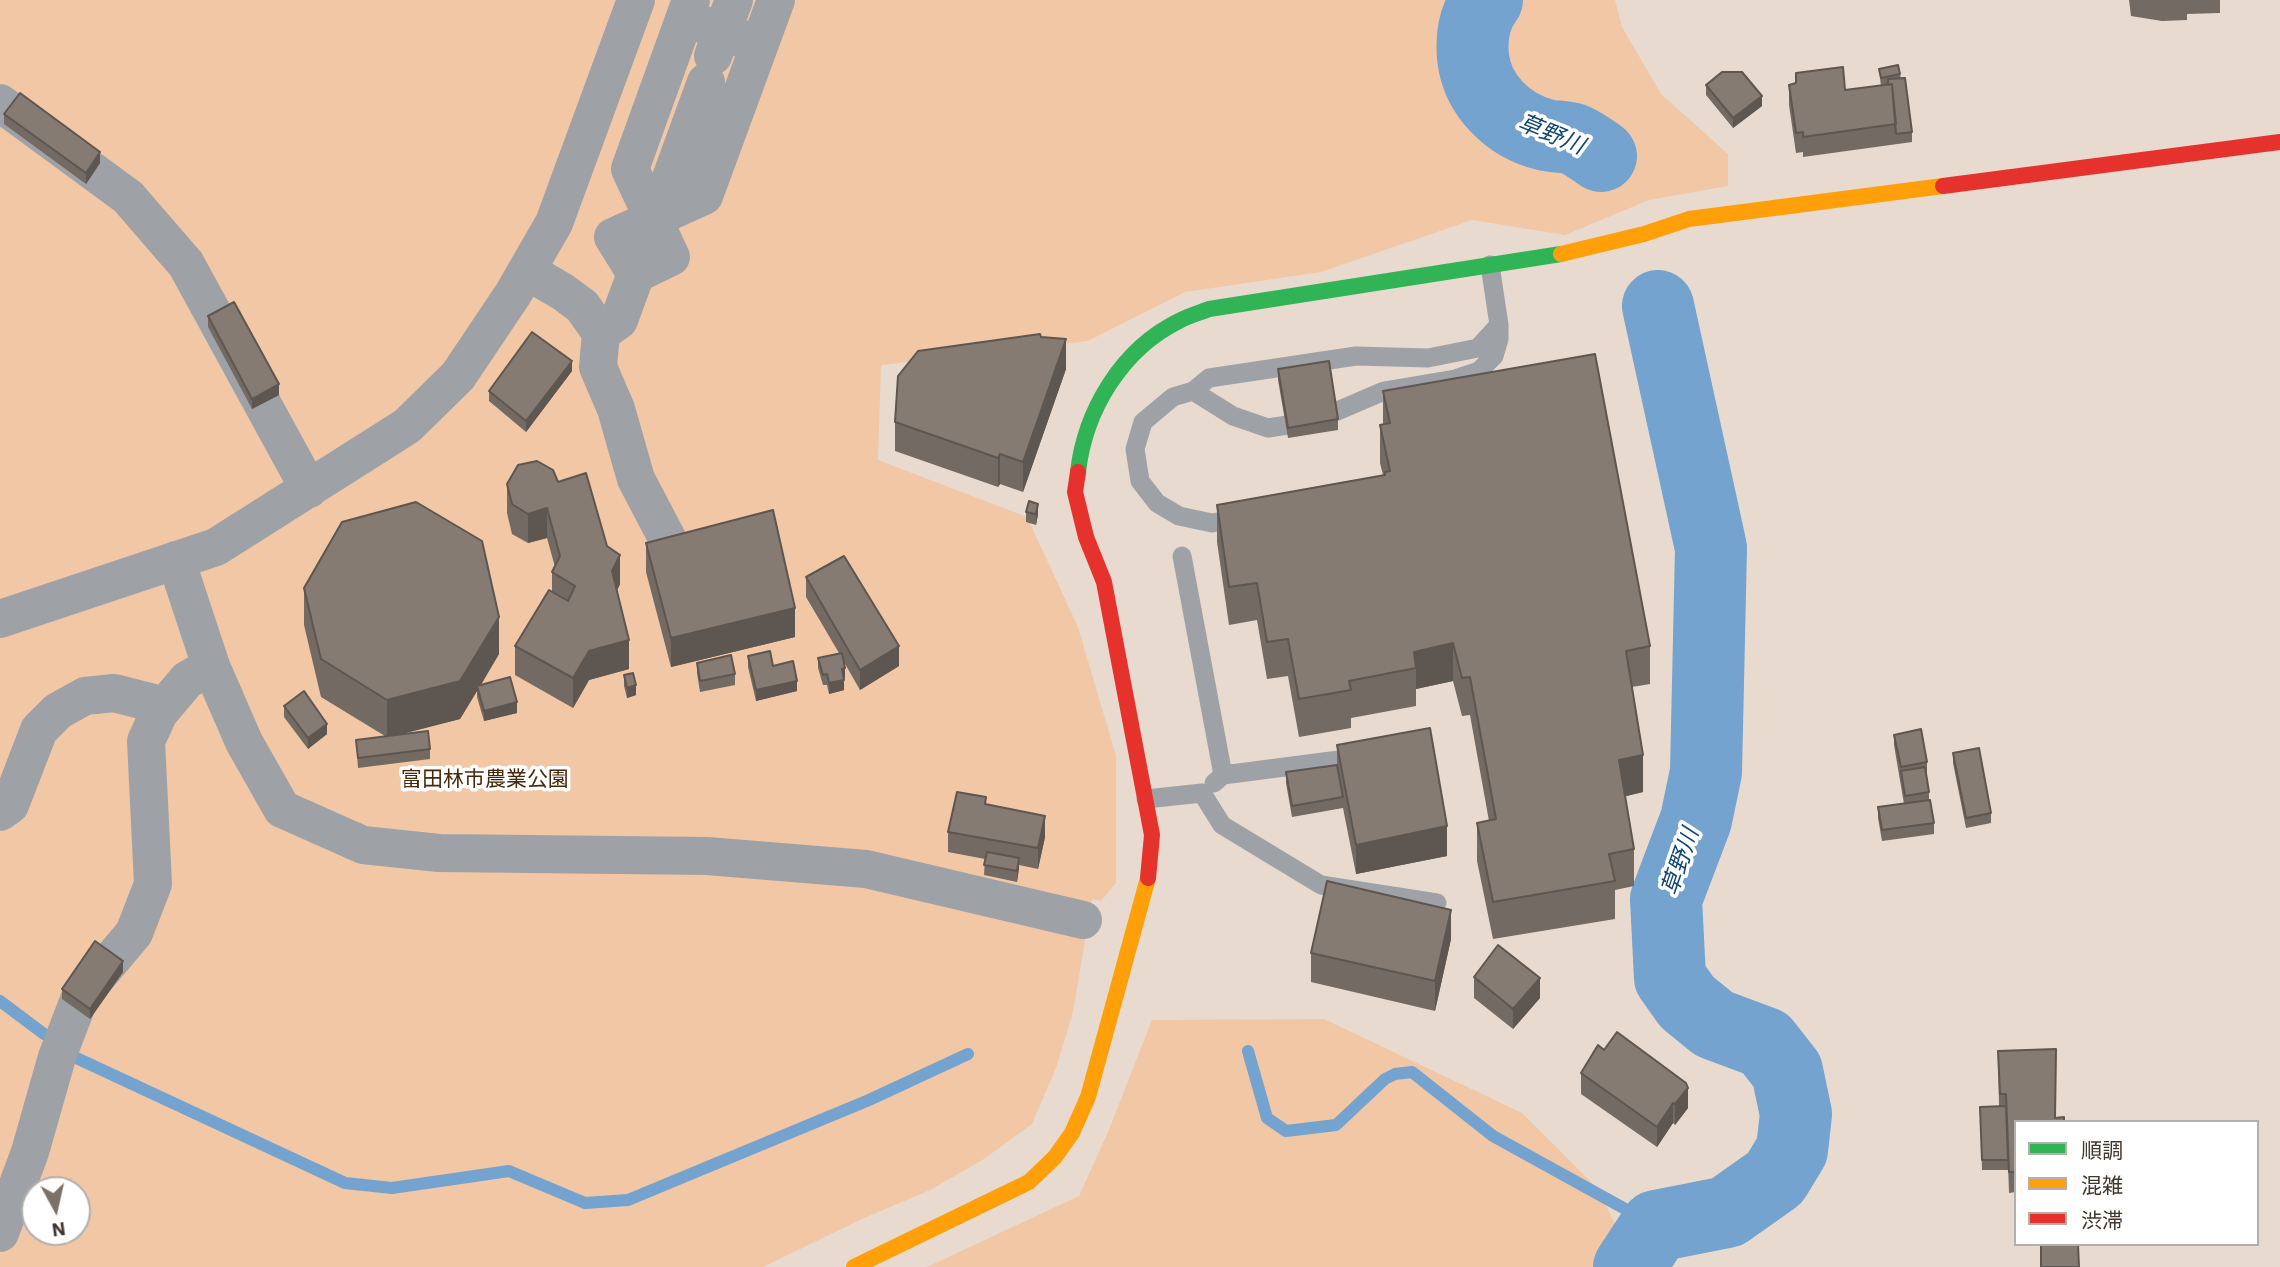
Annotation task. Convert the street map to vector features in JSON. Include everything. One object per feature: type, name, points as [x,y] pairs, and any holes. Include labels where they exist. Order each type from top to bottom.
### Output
[{"type":"street","points":[[0,619],[216,547],[407,426],[458,376],[527,271],[554,223],[636,0]]},
{"type":"street","points":[[667,194],[759,46],[776,0]]},
{"type":"street","points":[[601,332],[619,320],[667,194],[712,62],[688,9]]},
{"type":"street","points":[[667,194],[644,130],[688,9]]},
{"type":"street","points":[[657,93],[712,62],[759,46]]},
{"type":"street","points":[[0,103],[128,197],[186,264],[309,489]]},
{"type":"street","points":[[854,1267],[1029,1182],[1055,1157],[1072,1133],[1087,1097],[1150,871],[1152,835],[1104,582],[1086,537],[1075,492],[1079,460],[1102,396],[1118,371],[1144,344],[1178,321],[1209,309],[1588,249],[1689,219],[2280,142]]},
{"type":"street","points":[[527,271],[564,292],[582,306],[601,332],[598,367],[616,409],[636,479],[668,540]]},
{"type":"street","points":[[176,560],[211,666],[244,742],[282,809],[363,845],[439,853],[707,856],[866,869],[1083,920]]},
{"type":"street","points":[[1,1228],[30,1152],[57,1057],[80,997],[134,933],[153,884],[146,741],[159,713],[187,680],[211,666]]},
{"type":"street","points":[[0,812],[10,805],[27,755],[39,730],[58,711],[85,696],[114,693],[165,706]]},
{"type":"lane","points":[[1193,391],[1233,416],[1268,428],[1314,421],[1384,391],[1455,379],[1479,370],[1494,356],[1499,340],[1490,265]]},
{"type":"lane","points":[[1264,513],[1212,523],[1179,516],[1157,503],[1140,481],[1135,449],[1143,422],[1173,397],[1193,391],[1209,378],[1356,356],[1428,358],[1478,348],[1499,325]]},
{"type":"lane","points":[[1182,556],[1223,775]]},
{"type":"lane","points":[[1146,799],[1202,793],[1223,775],[1370,755]]},
{"type":"lane","points":[[1202,793],[1223,825],[1321,886],[1437,903]]},
{"type":"green space","name":"富田林市農業公園","points":[[0,0],[1615,0],[1622,27],[1661,94],[1728,154],[1728,186],[1649,200],[1565,235],[1472,220],[1321,272],[1185,292],[1088,341],[881,365],[878,460],[1027,517],[1078,627],[1116,756],[1116,883],[1101,901],[1092,899],[1073,1012],[1056,1068],[1032,1124],[984,1159],[930,1190],[862,1219],[763,1267],[0,1267]]},
{"type":"green space","points":[[1324,1019],[1522,1113],[1598,1189],[1636,1267],[927,1267],[1079,1196],[1108,1132],[1152,1020]]},
{"type":"building","points":[[1898,65],[1900,74],[1881,78],[1879,69]]},
{"type":"building","points":[[1843,67],[1845,90],[1892,84],[1896,124],[1803,137],[1803,132],[1796,133],[1789,85],[1796,83],[1796,73]]},
{"type":"building","points":[[1722,72],[1742,72],[1762,96],[1733,118],[1706,85]]},
{"type":"building","points":[[1905,78],[1912,132],[1896,134],[1892,84],[1888,85],[1888,79]]},
{"type":"building","points":[[20,93],[100,152],[86,173],[4,114]]},
{"type":"building","points":[[234,302],[279,384],[252,399],[208,316]]},
{"type":"building","points":[[532,332],[572,361],[526,421],[489,391]]},
{"type":"building","points":[[1040,334],[1041,337],[1066,339],[1023,462],[1000,454],[998,458],[895,422],[898,376],[918,351]]},
{"type":"building","points":[[1595,354],[1650,646],[1626,651],[1643,755],[1619,760],[1634,849],[1609,854],[1615,881],[1493,902],[1477,823],[1496,819],[1470,677],[1462,678],[1453,643],[1414,652],[1416,668],[1349,681],[1351,690],[1299,699],[1288,639],[1267,642],[1257,583],[1229,587],[1217,505],[1385,475],[1385,472],[1390,471],[1380,425],[1390,423],[1383,391]]},
{"type":"building","points":[[1329,361],[1338,419],[1288,428],[1278,369]]},
{"type":"building","points":[[537,461],[553,470],[558,482],[586,473],[607,546],[620,555],[612,571],[629,640],[589,651],[573,678],[515,646],[549,590],[568,601],[575,586],[552,572],[560,556],[547,508],[528,514],[512,504],[507,484],[518,465]]},
{"type":"building","points":[[1029,501],[1038,504],[1036,514],[1026,512]]},
{"type":"building","points":[[416,502],[482,541],[499,617],[460,681],[387,700],[321,659],[304,588],[342,522]]},
{"type":"building","points":[[773,510],[795,608],[671,638],[646,543]]},
{"type":"building","points":[[844,556],[899,646],[860,670],[806,577]]},
{"type":"building","points":[[770,651],[773,666],[793,661],[797,681],[756,690],[748,656]]},
{"type":"building","points":[[842,653],[844,680],[829,683],[827,674],[823,675],[818,658]]},
{"type":"building","points":[[731,655],[735,674],[700,681],[697,663]]},
{"type":"building","points":[[633,673],[636,685],[627,688],[624,675]]},
{"type":"building","points":[[510,677],[517,702],[484,711],[477,686]]},
{"type":"building","points":[[304,691],[327,724],[308,738],[284,706]]},
{"type":"building","points":[[1430,728],[1447,826],[1356,845],[1337,745]]},
{"type":"building","points":[[1921,729],[1927,762],[1901,767],[1894,735]]},
{"type":"building","points":[[428,731],[430,749],[358,758],[356,740]]},
{"type":"building","points":[[1979,748],[1991,813],[1966,818],[1953,753]]},
{"type":"building","points":[[1337,765],[1343,797],[1292,806],[1286,772]]},
{"type":"building","points":[[1925,767],[1929,792],[1905,796],[1901,771]]},
{"type":"building","points":[[957,792],[986,797],[985,804],[1045,816],[1038,848],[948,832]]},
{"type":"building","points":[[1930,800],[1934,823],[1882,830],[1878,807]]},
{"type":"building","points":[[987,852],[1019,858],[1017,871],[984,865]]},
{"type":"building","points":[[1327,881],[1451,910],[1435,981],[1311,953]]},
{"type":"building","points":[[95,941],[123,961],[90,1009],[62,989]]},
{"type":"building","points":[[1498,945],[1540,978],[1513,1009],[1474,977]]},
{"type":"building","points":[[1617,1032],[1686,1083],[1688,1088],[1675,1104],[1673,1103],[1657,1127],[1581,1073],[1598,1045],[1604,1050]]},
{"type":"building","points":[[2056,1049],[2055,1118],[2064,1117],[2064,1120],[2014,1120],[2014,1172],[2009,1172],[2006,1094],[2000,1094],[1998,1051]]},
{"type":"building","points":[[2006,1106],[2008,1160],[1982,1160],[1980,1107]]},
{"type":"building","points":[[2041,1246],[2078,1246],[2079,1267],[2041,1267]]},
{"type":"waterway","name":"草野川","points":[[1487,0],[1476,20],[1472,49],[1476,71],[1488,96],[1507,116],[1532,131],[1573,139],[1601,156]]},
{"type":"waterway","name":"草野川","points":[[1629,1267],[1656,1226],[1727,1212],[1775,1178],[1792,1150],[1796,1114],[1787,1071],[1765,1043],[1714,1024],[1687,1002],[1670,978],[1666,899],[1696,820],[1706,772],[1711,548],[1658,306]]},
{"type":"waterway","points":[[0,1001],[44,1034]]},
{"type":"waterway","points":[[1248,1051],[1267,1118],[1286,1131],[1336,1125],[1385,1079],[1395,1074],[1412,1072],[1493,1136],[1656,1226]]},
{"type":"waterway","points":[[70,1055],[345,1183],[392,1188],[509,1171],[585,1203],[628,1200],[869,1100],[968,1054]]},
{"type":"traffic: fast","points":[[1078,472],[1089,426],[1110,384],[1140,348],[1159,333],[1186,318],[1209,309],[1561,254]]},
{"type":"traffic: slow","points":[[1561,254],[1644,234],[1689,219],[1943,186]]},
{"type":"traffic: slow","points":[[854,1267],[1029,1182],[1055,1157],[1072,1133],[1088,1097],[1148,878]]},
{"type":"traffic: jam","points":[[1943,186],[2280,142]]},
{"type":"traffic: jam","points":[[1078,472],[1075,492],[1086,537],[1104,582],[1152,835],[1148,878]]}]
